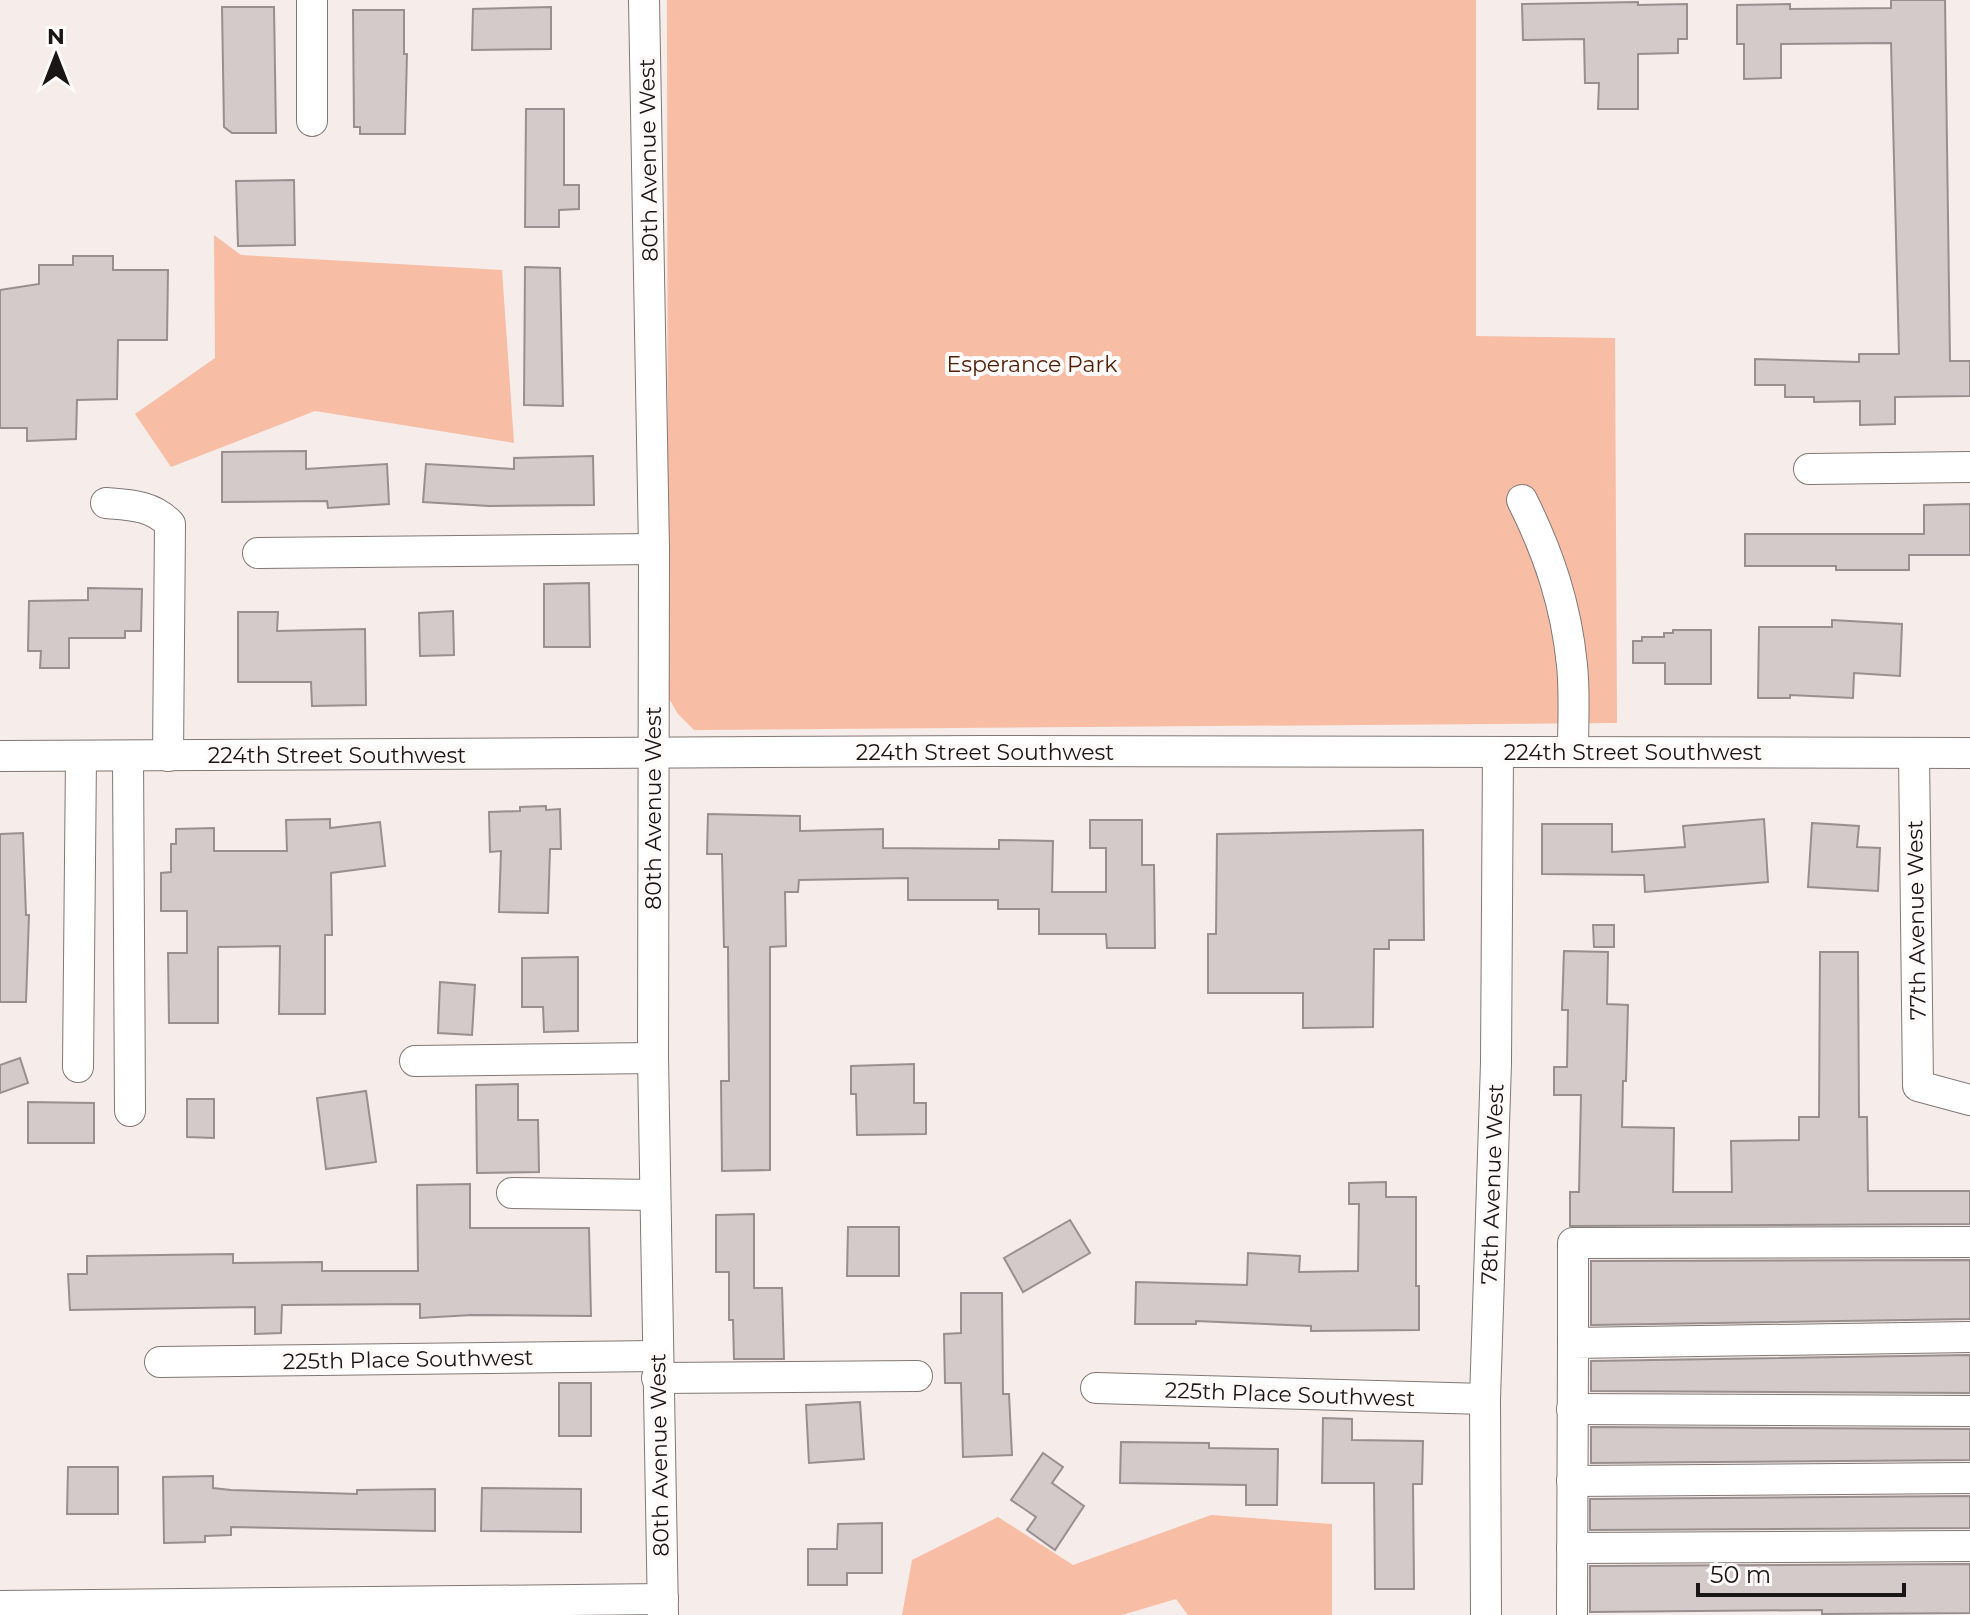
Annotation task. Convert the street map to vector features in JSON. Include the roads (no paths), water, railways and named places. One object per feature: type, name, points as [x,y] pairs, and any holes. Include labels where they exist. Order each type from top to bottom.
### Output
[{"type":"street","points":[[312,0],[312,121]]},
{"type":"street","name":"80th Avenue West","points":[[644,0],[654,549],[653,1058],[663,1607]]},
{"type":"street","points":[[1809,469],[1970,467]]},
{"type":"street","points":[[1522,500],[1544,544],[1557,583],[1572,665],[1573,751]]},
{"type":"street","points":[[106,503],[143,506],[161,514],[170,524],[168,756]]},
{"type":"street","points":[[258,553],[654,549]]},
{"type":"street","name":"224th Street Southwest","points":[[0,756],[1573,751],[1970,753]]},
{"type":"street","name":"78th Avenue West","points":[[1486,1615],[1485,1399],[1496,1063],[1498,752]]},
{"type":"street","name":"77th Avenue West","points":[[1914,753],[1918,1086],[1970,1100]]},
{"type":"street","points":[[78,1067],[81,756]]},
{"type":"street","points":[[128,756],[130,1111]]},
{"type":"street","points":[[415,1061],[653,1058]]},
{"type":"street","points":[[512,1193],[655,1195]]},
{"type":"street","points":[[1572,1615],[1573,1243],[1970,1242]]},
{"type":"street","points":[[1573,1343],[1970,1337]]},
{"type":"street","name":"225th Place Southwest","points":[[160,1362],[657,1367],[917,1376]]},
{"type":"street","name":"225th Place Southwest","points":[[1096,1388],[1485,1399]]},
{"type":"street","points":[[1572,1409],[1970,1411]]},
{"type":"street","points":[[1572,1481],[1970,1478]]},
{"type":"street","points":[[1572,1548],[1970,1546]]},
{"type":"street","points":[[0,1606],[268,1609],[663,1607]]},
{"type":"park label","name":"Esperance Park","points":[[1032,364]]}]
